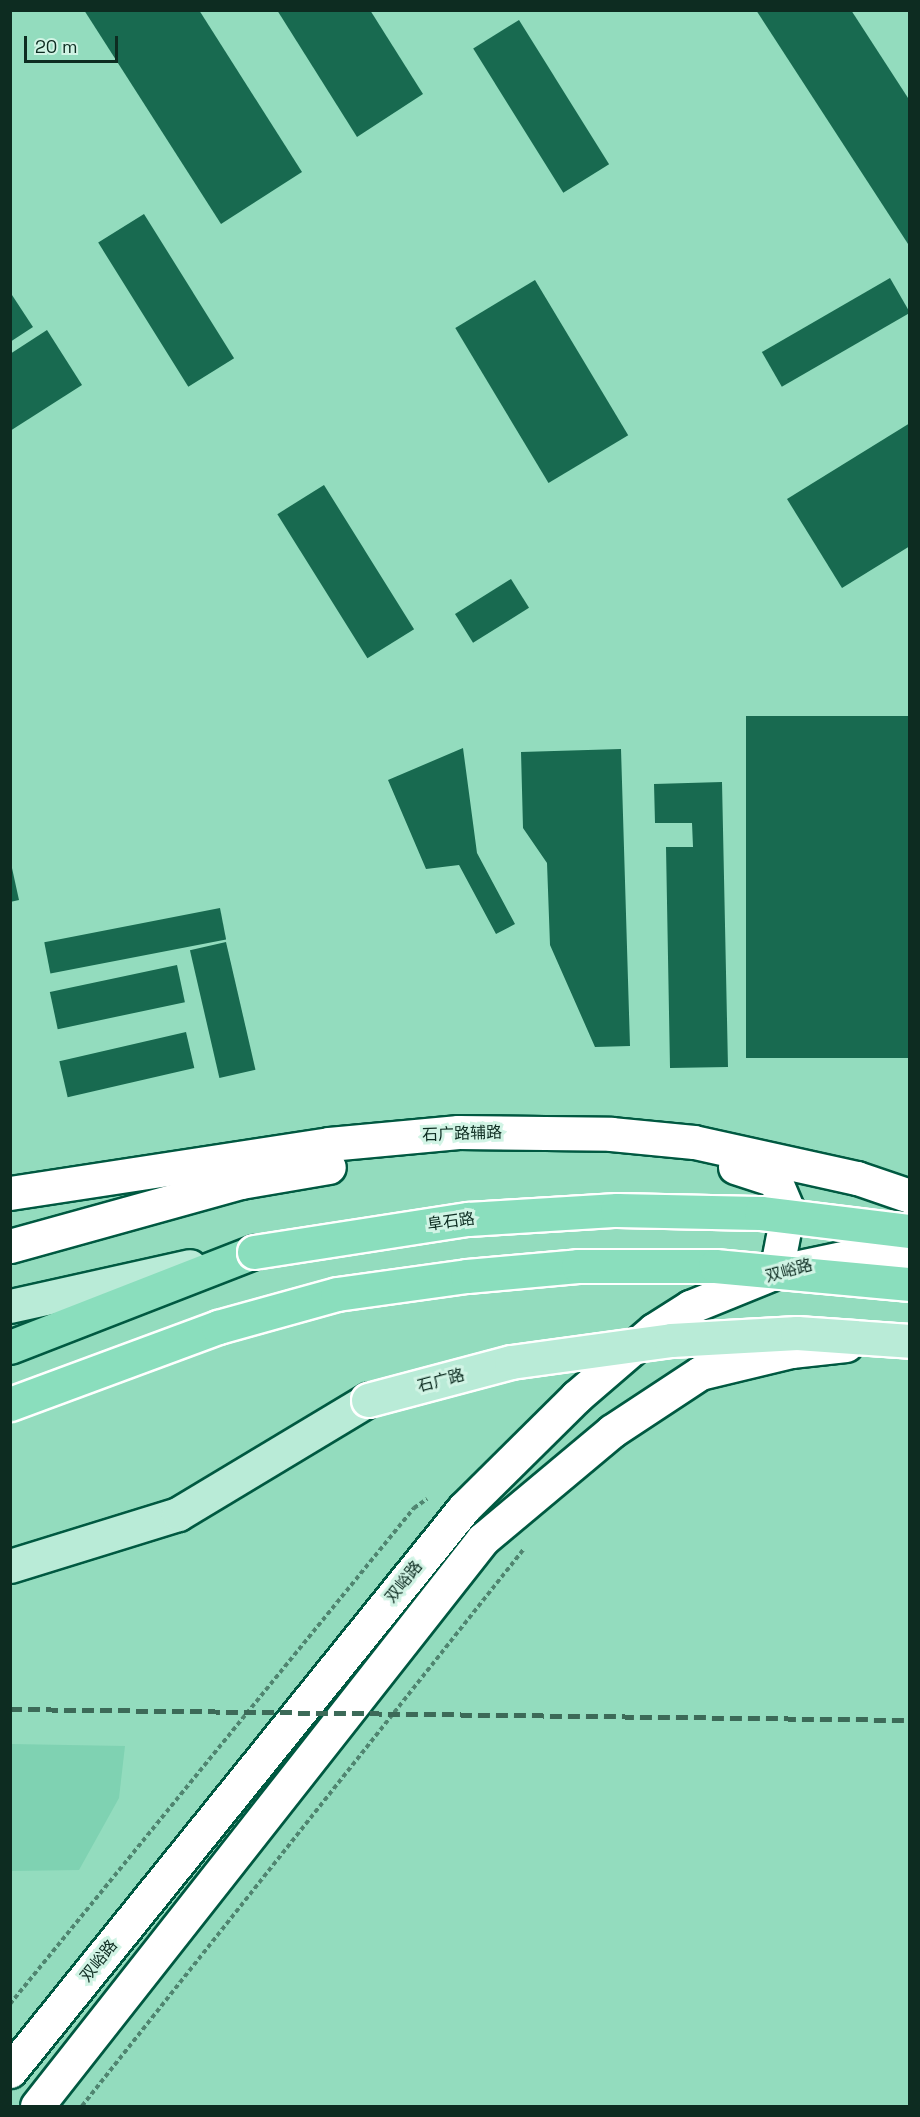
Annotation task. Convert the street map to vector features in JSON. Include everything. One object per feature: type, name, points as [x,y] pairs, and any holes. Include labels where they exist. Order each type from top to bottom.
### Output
[{"type":"highway","name":"阜石路","points":[[10,1347],[254,1252],[468,1219],[617,1210],[761,1213],[909,1231]]},
{"type":"highway","points":[[10,1404],[218,1327],[336,1294],[467,1276],[578,1266],[715,1266],[909,1284]]},
{"type":"main road","points":[[10,1306],[254,1252]]},
{"type":"main road","name":"石广路","points":[[10,1566],[178,1514],[368,1400],[511,1362],[670,1340],[797,1333],[909,1342]]},
{"type":"street","name":"石广路辅路","points":[[10,1193],[329,1144],[458,1132],[611,1134],[694,1142],[762,1154],[857,1178],[909,1196]]},
{"type":"street","name":"石广路辅路","points":[[10,1245],[241,1182],[387,1157],[511,1145],[647,1155],[745,1169],[775,1180],[788,1210],[776,1272]]},
{"type":"street","name":"双峪路","points":[[10,2071],[464,1508],[576,1397],[654,1330],[690,1307],[776,1272],[870,1252],[909,1249]]},
{"type":"street","points":[[37,2106],[483,1539],[612,1431],[700,1373],[791,1351],[873,1341],[909,1342]]},
{"type":"path","points":[[82,2106],[530,1541]]},
{"type":"shaded area","points":[[11,1744],[125,1746],[119,1798],[79,1870],[11,1871]]},
{"type":"building","points":[[84,10],[199,10],[302,172],[221,224]]},
{"type":"building","points":[[277,10],[370,10],[423,94],[357,137]]},
{"type":"building","points":[[756,10],[851,10],[910,101],[910,247]]},
{"type":"building","points":[[519,20],[609,164],[563,193],[473,49]]},
{"type":"building","points":[[144,214],[234,358],[188,387],[98,243]]},
{"type":"building","points":[[890,278],[910,313],[782,387],[762,352]]},
{"type":"building","points":[[535,280],[628,435],[549,483],[455,328]]},
{"type":"building","points":[[10,292],[33,327],[10,342]]},
{"type":"building","points":[[47,330],[82,385],[10,431],[10,354]]},
{"type":"building","points":[[910,423],[910,546],[842,588],[787,499]]},
{"type":"building","points":[[324,485],[414,629],[367,658],[277,514]]},
{"type":"building","points":[[511,579],[529,608],[473,643],[455,614]]},
{"type":"building","points":[[746,716],[910,716],[910,1058],[746,1058]]},
{"type":"building","points":[[463,748],[477,853],[515,924],[496,934],[459,865],[426,869],[388,780]]},
{"type":"building","points":[[621,749],[630,1046],[595,1047],[550,945],[547,863],[523,828],[521,752]]},
{"type":"building","points":[[722,782],[728,1067],[670,1068],[666,847],[693,847],[692,823],[655,823],[654,784]]},
{"type":"building","points":[[10,859],[19,900],[10,902]]},
{"type":"building","points":[[220,908],[226,939],[50,974],[44,942]]},
{"type":"building","points":[[226,942],[255,1070],[219,1078],[190,950]]},
{"type":"building","points":[[177,965],[185,1002],[58,1029],[50,992]]},
{"type":"building","points":[[186,1032],[194,1068],[68,1097],[59,1061]]},
{"type":"railway","points":[[10,1709],[910,1720]]}]
